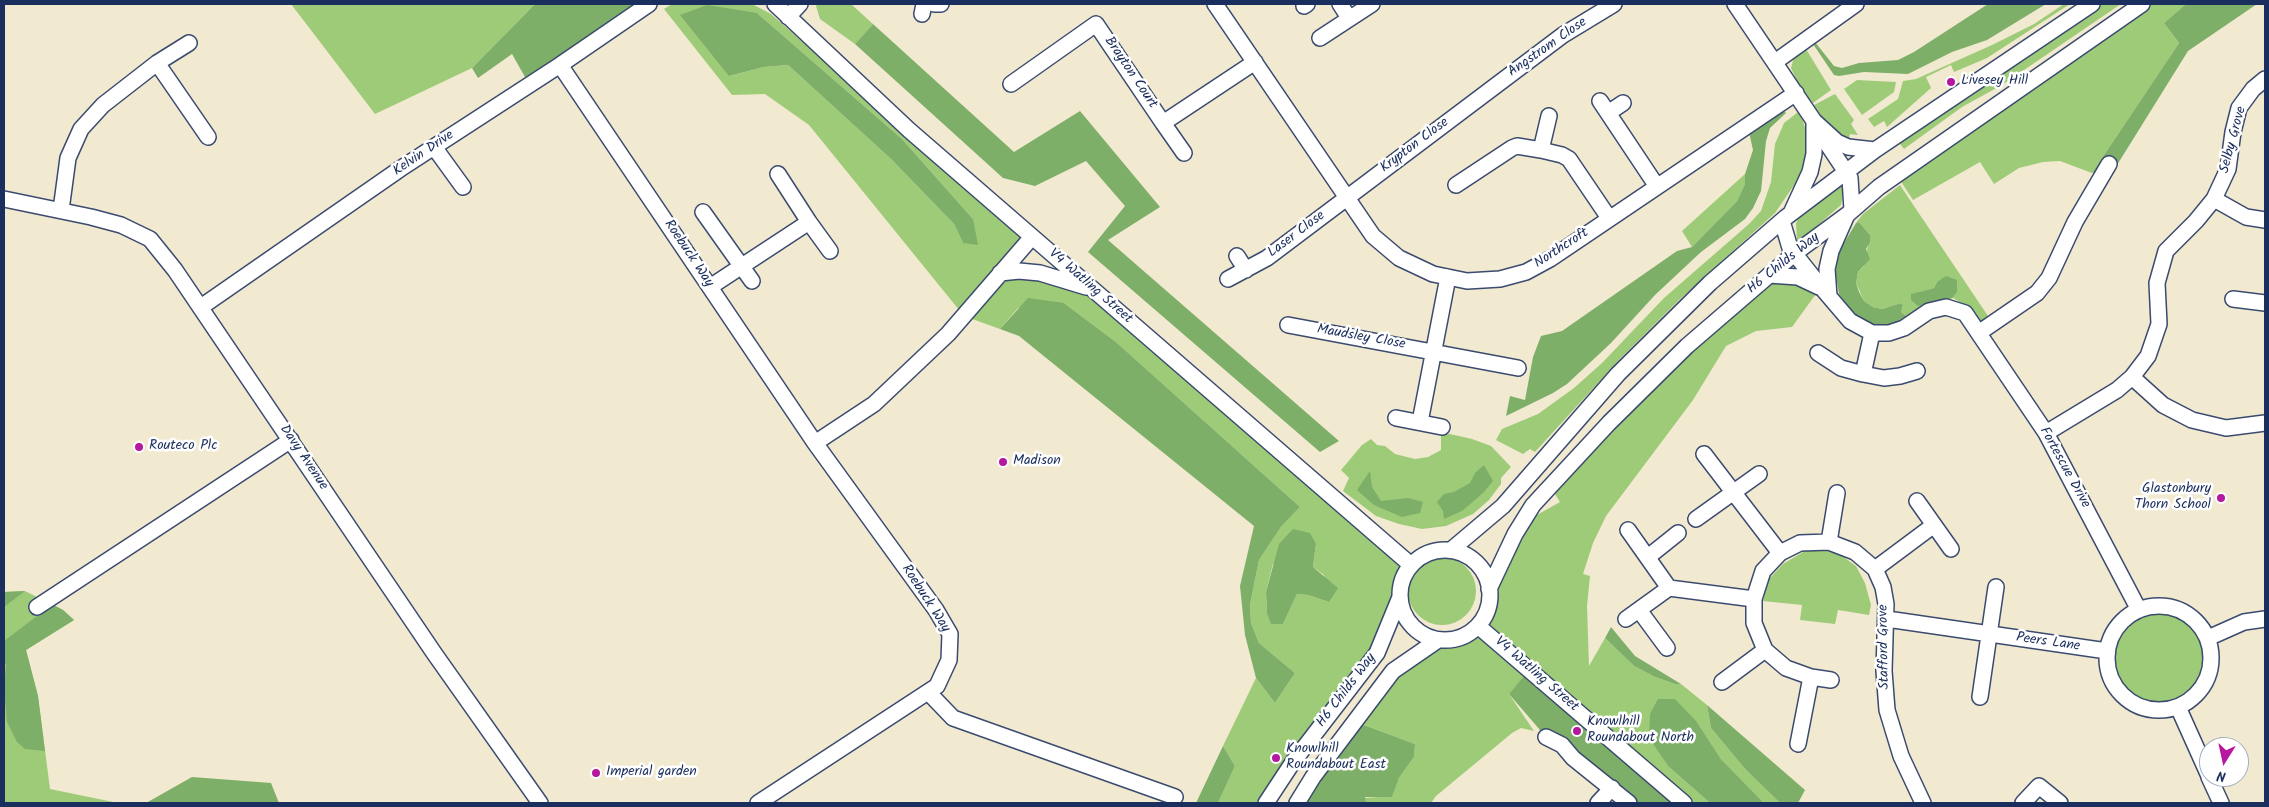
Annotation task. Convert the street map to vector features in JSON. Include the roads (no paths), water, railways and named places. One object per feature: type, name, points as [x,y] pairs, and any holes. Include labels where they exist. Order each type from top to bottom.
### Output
[{"type":"street","name":"Kelvin Drive","points":[[200,307],[648,4]]},
{"type":"street","name":"V4 Watling Street","points":[[775,4],[909,130],[1411,565]]},
{"type":"street","points":[[788,16],[800,4]]},
{"type":"street","points":[[934,4],[941,4]]},
{"type":"street","name":"Northcroft","points":[[1215,4],[1373,236],[1399,258],[1433,274],[1467,281],[1500,279],[1526,272],[1550,259],[1656,185],[1796,93]]},
{"type":"street","points":[[1340,4],[1349,18]]},
{"type":"street","points":[[1320,38],[1372,4]]},
{"type":"street","name":"Angstrom Close","points":[[1483,94],[1563,35],[1614,4]]},
{"type":"street","points":[[1735,4],[1819,127],[1828,145],[1851,168]]},
{"type":"street","points":[[1775,62],[1856,4]]},
{"type":"street","points":[[1451,550],[1483,525],[1515,492],[1632,360],[1710,283],[1786,218],[1875,150],[2092,4]]},
{"type":"street","name":"H6 Childs Way","points":[[1489,589],[1515,534],[1533,504],[1687,346],[1794,253],[1850,212],[1879,187],[2142,4]]},
{"type":"street","name":"Brayton Court","points":[[1011,84],[1101,21],[1184,154]]},
{"type":"street","points":[[61,210],[68,158],[81,129],[103,105],[157,63],[189,43]]},
{"type":"street","name":"Brayton Court","points":[[1163,123],[1255,62]]},
{"type":"street","points":[[157,63],[208,138]]},
{"type":"street","name":"Roebuck Way","points":[[560,65],[815,443],[936,610],[950,634],[949,660],[937,686],[758,803]]},
{"type":"street","name":"Selby Grove","points":[[2046,433],[2117,390],[2132,377],[2148,356],[2159,324],[2157,283],[2166,251],[2196,221],[2214,199],[2228,169],[2233,132],[2239,108],[2252,89],[2265,80]]},
{"type":"street","name":"Krypton Close","points":[[1346,198],[1483,94]]},
{"type":"street","points":[[1623,104],[1604,107],[1656,185]]},
{"type":"street","points":[[1541,150],[1549,116]]},
{"type":"street","points":[[1819,127],[1837,142],[1848,147],[1875,150]]},
{"type":"street","points":[[1819,127],[1810,172],[1786,218],[1790,248],[1850,321],[1872,333],[1863,374]]},
{"type":"street","points":[[1456,185],[1512,148],[1517,146],[1541,150],[1562,155],[1569,159],[1608,218]]},
{"type":"street","points":[[434,147],[463,187]]},
{"type":"street","points":[[1980,332],[2037,293],[2049,278],[2075,222],[2109,164]]},
{"type":"street","points":[[1825,292],[1830,251],[1850,212],[1851,168]]},
{"type":"street","points":[[778,174],[830,251]]},
{"type":"street","name":"Davy Avenue","points":[[4,198],[121,225],[150,239],[175,270],[434,652],[540,803]]},
{"type":"street","name":"Laser Close","points":[[1228,280],[1267,258],[1346,198]]},
{"type":"street","points":[[2214,199],[2246,218],[2265,220]]},
{"type":"street","points":[[703,212],[752,281]]},
{"type":"street","points":[[710,287],[809,222]]},
{"type":"street","points":[[815,443],[874,404],[948,334],[1032,237]]},
{"type":"street","points":[[1237,256],[1246,270]]},
{"type":"street","points":[[1000,273],[1018,271],[1040,273],[1092,289]]},
{"type":"street","points":[[1768,275],[1798,277],[1825,292]]},
{"type":"street","points":[[1420,422],[1448,277]]},
{"type":"street","points":[[2233,298],[2265,303]]},
{"type":"street","name":"Fortescue Drive","points":[[1872,333],[1889,333],[1904,328],[1929,311],[1946,307],[1965,313],[1980,332],[2046,433],[2139,610]]},
{"type":"street","name":"Maudsley Close","points":[[1288,324],[1518,368]]},
{"type":"street","points":[[1818,353],[1841,368],[1884,378],[1917,371]]},
{"type":"street","points":[[2132,377],[2163,405],[2192,420],[2226,428],[2265,422]]},
{"type":"street","points":[[1396,418],[1442,427]]},
{"type":"street","points":[[37,607],[291,440]]},
{"type":"street","points":[[1704,454],[1780,553]]},
{"type":"street","points":[[1696,519],[1759,474]]},
{"type":"street","points":[[1829,542],[1837,493]]},
{"type":"street","points":[[1917,501],[1951,549]]},
{"type":"street","points":[[1875,569],[1934,525]]},
{"type":"street","points":[[1628,530],[1669,588]]},
{"type":"street","points":[[1648,557],[1678,533]]},
{"type":"street","name":"Stafford Grove","points":[[1831,680],[1811,677],[1786,668],[1765,650],[1754,623],[1754,599],[1763,571],[1780,553],[1800,543],[1829,542],[1855,552],[1875,569],[1883,587],[1887,619],[1884,642],[1888,710],[1901,756],[1923,803]]},
{"type":"street","points":[[1451,550],[1465,555],[1477,563],[1485,575],[1490,601],[1484,618],[1478,626],[1466,635],[1450,640],[1438,640],[1426,636],[1416,629],[1407,620],[1402,609],[1400,597],[1401,583],[1411,565],[1429,553],[1451,550]]},
{"type":"street","points":[[1980,698],[1996,587]]},
{"type":"street","points":[[1626,619],[1669,588],[1754,599]]},
{"type":"street","name":"H6 Childs Way","points":[[1266,803],[1293,762],[1377,653],[1400,597]]},
{"type":"street","points":[[2154,606],[2171,607],[2186,613],[2199,624],[2208,638],[2212,654],[2210,671],[2204,686],[2193,699],[2178,707],[2160,711],[2142,708],[2126,700],[2114,686],[2108,669],[2107,651],[2113,634],[2124,620],[2139,610],[2154,606]]},
{"type":"street","points":[[1639,610],[1667,648]]},
{"type":"street","name":"Peers Lane","points":[[1887,619],[2107,651]]},
{"type":"street","points":[[2208,638],[2244,622],[2265,619]]},
{"type":"street","name":"V4 Watling Street","points":[[1478,626],[1684,803]]},
{"type":"street","name":"H6 Childs Way","points":[[1297,803],[1313,777],[1393,671],[1438,640]]},
{"type":"street","points":[[1722,682],[1765,650]]},
{"type":"street","points":[[1798,744],[1811,677]]},
{"type":"street","points":[[928,692],[953,718],[1174,797]]},
{"type":"street","points":[[2178,707],[2199,754]]},
{"type":"street","points":[[1546,737],[1562,745],[1573,758],[1629,803]]},
{"type":"street","points":[[2023,803],[2039,786],[2060,803]]},
{"type":"street","points":[[2214,787],[2221,803]]},
{"type":"street","points":[[1598,803],[1612,788]]},
{"type":"place","name":"Livesey Hill","points":[[1951,82]]},
{"type":"place","name":"Routeco Plc","points":[[139,447]]},
{"type":"place","name":"Madison","points":[[1003,462]]},
{"type":"place","name":"Glastonbury Thorn School","points":[[2221,498]]},
{"type":"place","name":"Knowlhill Roundabout North","points":[[1577,731]]},
{"type":"place","name":"Knowlhill Roundabout East","points":[[1276,758]]},
{"type":"place","name":"Imperial garden","points":[[596,773]]}]
